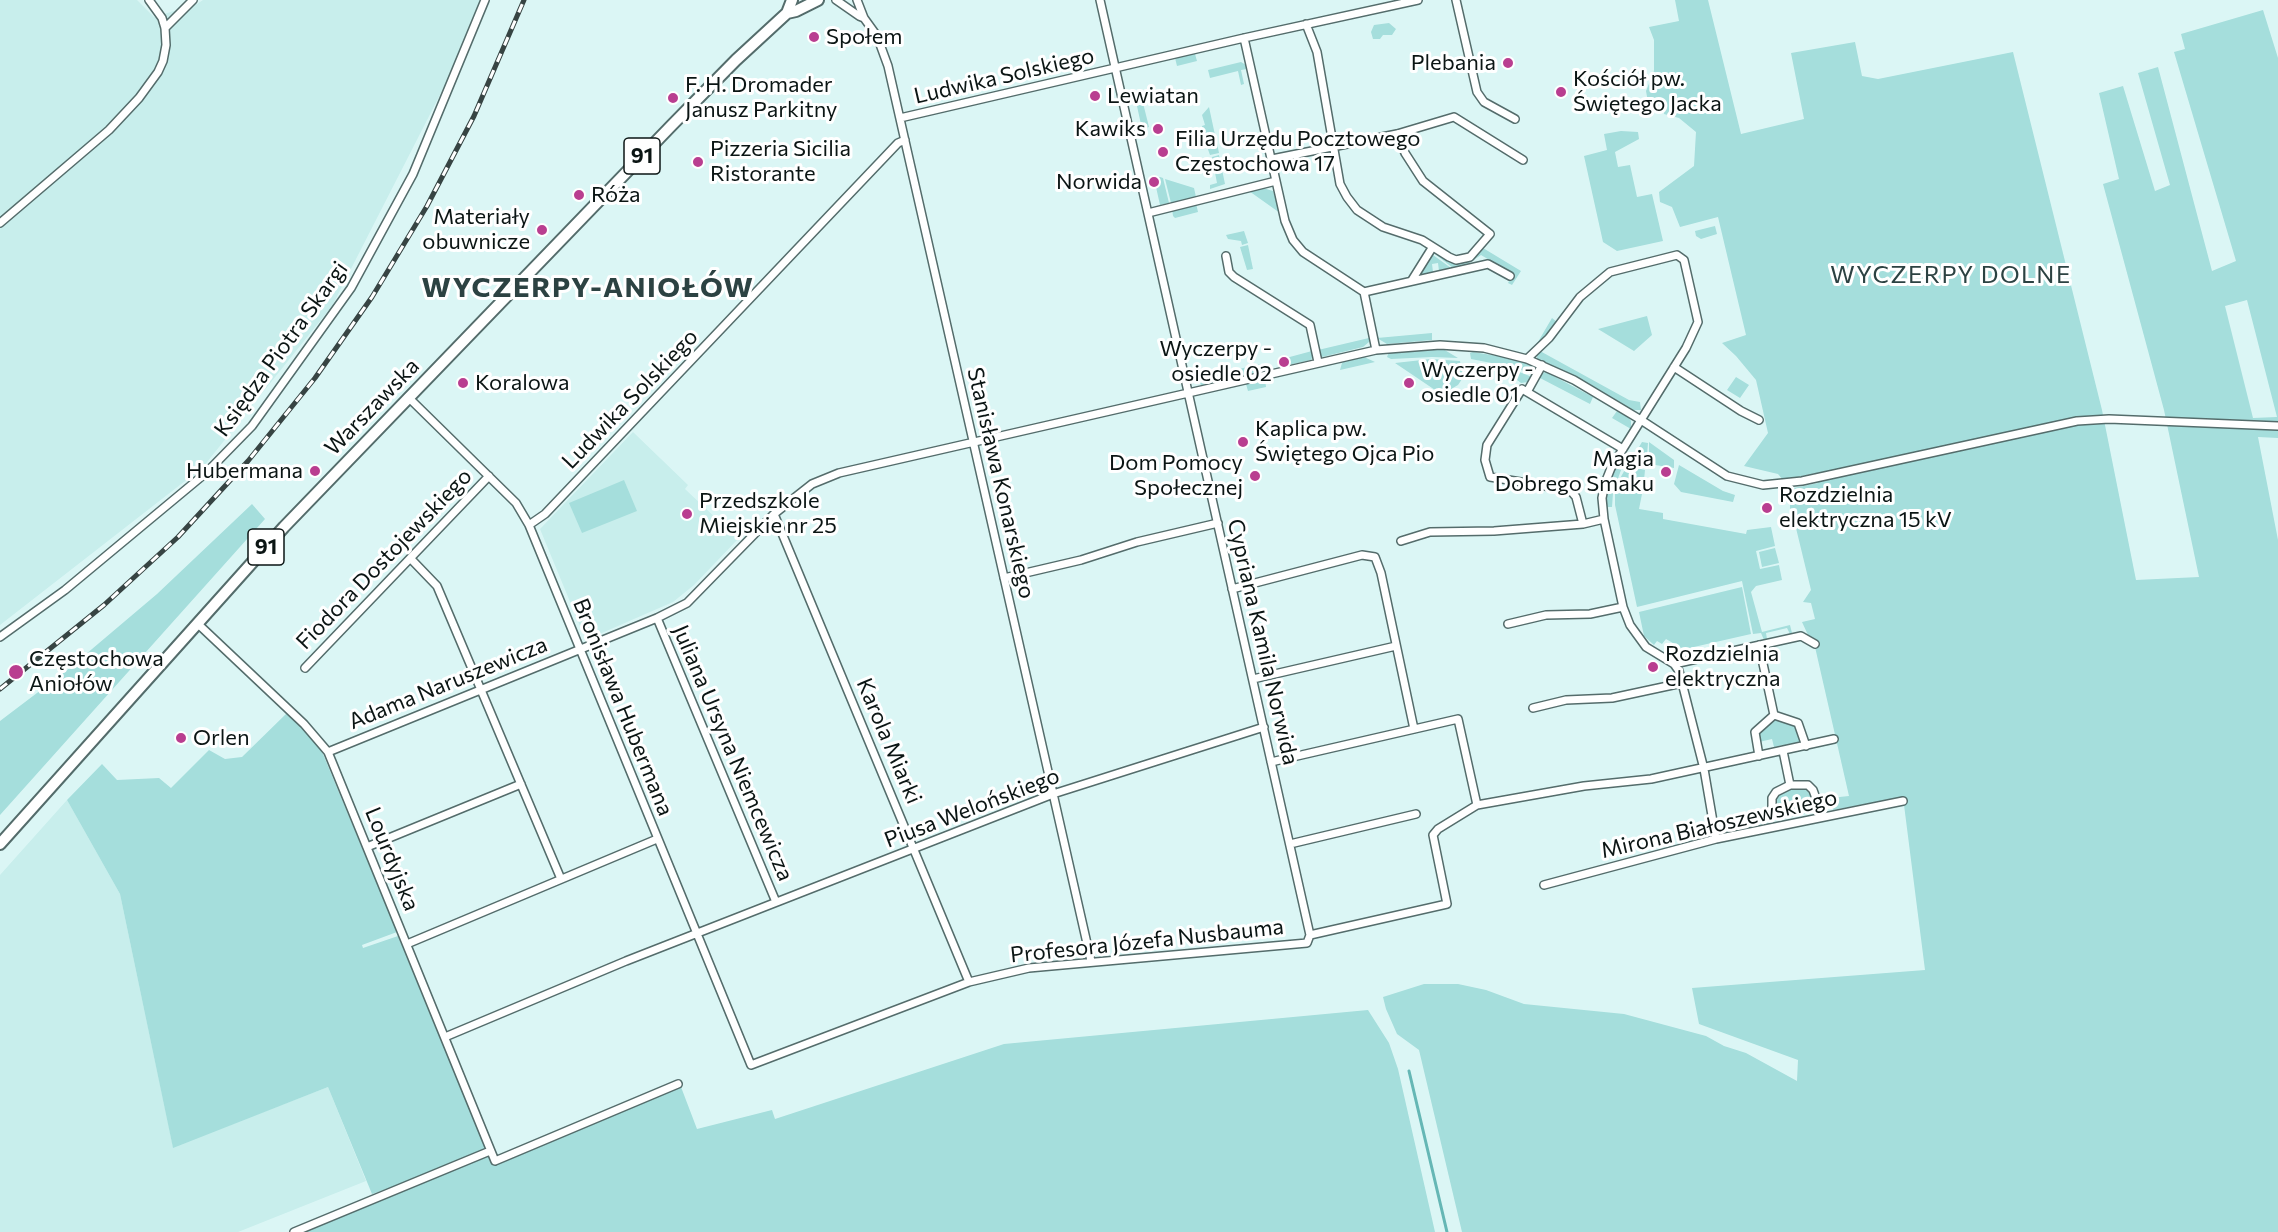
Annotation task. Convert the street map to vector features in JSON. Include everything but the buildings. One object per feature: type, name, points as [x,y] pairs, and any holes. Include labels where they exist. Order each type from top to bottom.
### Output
[{"type":"main road","name":"Warszawska","points":[[0,844],[284,527],[719,77],[787,13],[792,0]]},
{"type":"main road","name":"Warszawska","points":[[787,13],[818,0]]},
{"type":"street","points":[[0,223],[109,130],[138,98],[164,61],[165,28],[162,18],[149,0]]},
{"type":"street","points":[[165,28],[194,0]]},
{"type":"street","name":"Księdza Piotra Skargi","points":[[0,637],[65,590],[207,472],[252,426],[357,278],[413,174],[485,0]]},
{"type":"street","name":"Stanisława Konarskiego","points":[[836,0],[864,18]]},
{"type":"street","name":"Stanisława Konarskiego","points":[[857,0],[864,18],[877,36],[885,55],[1091,961]]},
{"type":"street","name":"Cypriana Kamila Norwida","points":[[1100,0],[1310,938]]},
{"type":"street","name":"Ludwika Solskiego","points":[[900,118],[1418,0]]},
{"type":"street","points":[[1456,0],[1477,92],[1484,102],[1515,120]]},
{"type":"street","points":[[1306,24],[1317,52],[1340,184],[1347,197],[1357,210],[1383,227],[1422,240],[1432,249],[1449,258],[1456,260],[1470,257],[1490,234],[1423,181],[1405,153],[1397,134]]},
{"type":"street","points":[[1244,38],[1285,221],[1293,240],[1303,252],[1364,292],[1376,350]]},
{"type":"street","points":[[1272,159],[1397,134],[1454,117],[1523,160]]},
{"type":"street","name":"Ludwika Solskiego","points":[[529,525],[545,514],[898,143],[905,140]]},
{"type":"street","points":[[1148,213],[1276,182]]},
{"type":"street","points":[[1412,280],[1432,249]]},
{"type":"street","points":[[1527,359],[1549,338],[1580,297],[1610,272],[1677,255],[1684,260],[1698,322],[1674,367],[1623,449],[1605,483],[1602,498],[1604,519],[1623,607],[1630,626],[1643,645],[1674,664],[1679,671],[1704,769],[1716,839]]},
{"type":"street","points":[[1226,256],[1229,272],[1234,277],[1310,325],[1318,362]]},
{"type":"street","points":[[1364,292],[1488,264],[1510,276]]},
{"type":"street","name":"Adama Naruszewicza","points":[[328,752],[657,618],[687,603],[774,514],[812,484],[839,473],[1376,350],[1418,345],[1450,345],[1484,348],[1527,359],[1574,380],[1727,476],[1763,485],[1802,481],[2077,421],[2109,419],[2278,426]]},
{"type":"street","points":[[1527,392],[1542,365]]},
{"type":"street","points":[[1674,367],[1741,411],[1759,420]]},
{"type":"street","points":[[1583,524],[1576,497],[1570,490],[1493,479],[1489,474],[1484,454],[1487,445],[1522,389],[1623,449]]},
{"type":"street","name":"Bronisława Hubermana","points":[[408,398],[516,503],[529,525],[751,1065]]},
{"type":"street","name":"Fiodora Dostojewskiego","points":[[305,668],[489,476]]},
{"type":"street","name":"Karola Miarki","points":[[774,514],[969,982]]},
{"type":"street","points":[[1401,541],[1430,532],[1494,531],[1583,524],[1604,519]]},
{"type":"street","points":[[1004,578],[1218,523]]},
{"type":"street","points":[[1232,589],[1362,555],[1375,557],[1381,573],[1414,729]]},
{"type":"street","points":[[411,559],[437,586],[483,690],[561,879]]},
{"type":"street","points":[[1508,624],[1546,615],[1590,614],[1623,607]]},
{"type":"street","name":"Juliana Ursyna Niemcewicza","points":[[657,618],[776,902]]},
{"type":"street","name":"Lourdyjska","points":[[198,623],[304,724],[328,752],[490,1151]]},
{"type":"street","points":[[1674,664],[1801,636],[1815,644]]},
{"type":"street","points":[[1759,645],[1774,715]]},
{"type":"street","points":[[1253,679],[1396,646]]},
{"type":"street","points":[[1533,708],[1566,700],[1612,698],[1682,683]]},
{"type":"street","points":[[1774,715],[1798,723],[1806,746]]},
{"type":"street","points":[[1759,756],[1755,732],[1774,715]]},
{"type":"street","points":[[1271,762],[1458,720],[1478,805]]},
{"type":"street","name":"Piusa Welońskiego","points":[[445,1037],[626,961],[1053,794],[1264,727]]},
{"type":"street","points":[[1310,938],[1447,904],[1433,835],[1438,829],[1478,805],[1528,795],[1651,779],[1834,739]]},
{"type":"street","points":[[1783,751],[1790,784]]},
{"type":"street","points":[[368,848],[521,784]]},
{"type":"street","points":[[1772,810],[1772,798],[1776,792],[1790,784],[1808,785],[1813,790],[1817,801]]},
{"type":"street","name":"Mirona Białoszewskiego","points":[[1544,885],[1716,839],[1903,801]]},
{"type":"street","points":[[1290,844],[1416,814]]},
{"type":"street","points":[[407,944],[657,839]]},
{"type":"street","name":"Profesora Józefa Nusbauma","points":[[751,1065],[969,982],[1029,968],[1300,944],[1310,938]]},
{"type":"street","points":[[294,1232],[490,1151],[495,1161],[678,1084]]},
{"type":"shaded area","points":[[0,0],[137,0],[154,17],[197,4],[203,0],[483,0],[470,36],[332,306],[203,467],[0,625]]},
{"type":"shaded area","points":[[1675,0],[1708,0],[1741,134],[1804,119],[1791,53],[1855,42],[1862,76],[1878,79],[2013,52],[2102,410],[2136,580],[2199,577],[2164,410],[2103,184],[2119,179],[2099,93],[2123,86],[2155,191],[2170,185],[2138,73],[2158,67],[2212,271],[2236,261],[2174,52],[2185,49],[2181,34],[2263,10],[2278,58],[2278,438],[2258,437],[2278,540],[2278,1232],[1462,1232],[1419,1050],[1397,1034],[1383,997],[1424,984],[1458,984],[1486,990],[1524,1004],[1624,1014],[1706,1036],[1724,1046],[1746,1053],[1797,1081],[1798,1060],[1699,1024],[1692,988],[1925,970],[1903,797],[1833,810],[1830,798],[1849,796],[1815,647],[1818,642],[1808,635],[1802,622],[1815,619],[1811,603],[1803,602],[1811,590],[1795,524],[1797,523],[1796,512],[1790,512],[1790,495],[1794,488],[1818,483],[1816,473],[1783,480],[1778,474],[1744,466],[1768,433],[1756,380],[1722,343],[1746,335],[1718,217],[1680,227],[1672,207],[1660,202],[1659,192],[1694,166],[1696,132],[1679,118],[1664,114],[1665,107],[1648,102],[1646,91],[1654,71],[1654,40],[1649,27],[1679,21]],"holes":[[[2247,300],[2277,417],[2253,418],[2225,306]]]},
{"type":"shaded area","points":[[1389,23],[1396,29],[1392,35],[1383,35],[1380,39],[1373,39],[1371,32],[1374,25]]},
{"type":"shaded area","points":[[1195,54],[1197,61],[1177,66],[1175,58]]},
{"type":"shaded area","points":[[1241,62],[1246,65],[1247,69],[1241,70],[1244,84],[1241,85],[1238,71],[1210,78],[1208,70]]},
{"type":"shaded area","points":[[1141,95],[1149,127],[1142,129],[1135,97]]},
{"type":"shaded area","points":[[1209,107],[1215,135],[1204,138],[1202,126],[1205,125],[1202,115]]},
{"type":"shaded area","points":[[1621,131],[1638,132],[1639,139],[1615,152],[1618,167],[1630,165],[1637,197],[1652,194],[1663,241],[1617,251],[1603,242],[1584,156],[1607,150],[1604,134]]},
{"type":"shaded area","points":[[1216,138],[1219,153],[1210,155],[1205,141]]},
{"type":"shaded area","points":[[1219,155],[1225,184],[1210,189],[1210,185],[1217,183],[1212,157]]},
{"type":"shaded area","points":[[1154,178],[1163,178],[1169,203],[1160,205]]},
{"type":"shaded area","points":[[1165,179],[1194,188],[1196,197],[1171,203]]},
{"type":"shaded area","points":[[1263,188],[1273,191],[1280,213],[1249,191]]},
{"type":"shaded area","points":[[1196,203],[1198,212],[1175,218],[1173,216],[1172,209]]},
{"type":"shaded area","points":[[1715,226],[1717,234],[1701,239],[1696,236],[1695,231]]},
{"type":"shaded area","points":[[1244,231],[1248,243],[1242,245],[1241,241],[1228,239],[1226,235]]},
{"type":"shaded area","points":[[1486,243],[1483,248],[1521,271],[1512,285],[1508,283],[1513,274],[1481,255],[1466,265],[1453,268],[1435,254],[1455,262]]},
{"type":"shaded area","points":[[1248,245],[1253,269],[1247,270],[1240,247]]},
{"type":"shaded area","points":[[1433,255],[1451,268],[1439,271],[1438,263],[1432,264],[1433,272],[1420,276],[1419,274]]},
{"type":"shaded area","points":[[1647,316],[1652,335],[1634,351],[1598,329]]},
{"type":"shaded area","points":[[1552,318],[1557,322],[1535,347]]},
{"type":"shaded area","points":[[1432,333],[1432,340],[1387,344],[1377,338]]},
{"type":"shaded area","points":[[1369,338],[1369,342],[1363,347],[1322,357],[1318,350]]},
{"type":"shaded area","points":[[1443,349],[1458,358],[1391,359],[1387,357],[1389,352]]},
{"type":"shaded area","points":[[1312,351],[1311,360],[1288,365],[1286,358]]},
{"type":"shaded area","points":[[1540,351],[1629,400],[1640,402],[1641,410],[1633,410],[1578,378],[1537,359]]},
{"type":"shaded area","points":[[1470,353],[1516,359],[1534,366],[1536,370],[1533,375],[1517,368],[1471,359]]},
{"type":"shaded area","points":[[1362,356],[1375,362],[1340,370],[1345,360]]},
{"type":"shaded area","points":[[1431,359],[1460,361],[1462,379],[1458,385],[1446,392],[1438,392],[1395,363]]},
{"type":"shaded area","points":[[1261,364],[1263,371],[1201,386],[1199,378]]},
{"type":"shaded area","points":[[1507,368],[1532,377],[1528,382],[1521,383],[1507,372]]},
{"type":"shaded area","points":[[1546,372],[1593,397],[1590,404],[1540,378],[1542,373]]},
{"type":"shaded area","points":[[1736,377],[1749,385],[1740,398],[1727,390]]},
{"type":"shaded area","points":[[1265,379],[1266,387],[1248,391],[1246,384]]},
{"type":"shaded area","points":[[1617,411],[1628,417],[1631,421],[1631,429],[1612,418]]},
{"type":"shaded area","points":[[633,432],[688,485],[685,489],[738,539],[694,585],[673,602],[588,639],[585,638],[540,529]]},
{"type":"shaded area","points":[[1642,442],[1648,443],[1646,467],[1630,462]]},
{"type":"shaded area","points":[[1649,442],[1674,460],[1674,468],[1649,464]]},
{"type":"shaded area","points":[[1679,465],[1723,491],[1735,495],[1733,502],[1681,492],[1674,484]]},
{"type":"shaded area","points":[[1627,466],[1645,470],[1644,480],[1634,477],[1631,492],[1642,494],[1639,509],[1663,513],[1663,519],[1746,534],[1747,530],[1771,527],[1775,546],[1756,551],[1760,569],[1779,565],[1782,580],[1756,586],[1751,592],[1762,632],[1790,625],[1792,633],[1790,634],[1787,628],[1766,633],[1767,639],[1764,640],[1761,633],[1753,634],[1742,581],[1637,607],[1615,505],[1618,482]]},
{"type":"shaded area","points":[[1615,468],[1621,470],[1613,493],[1612,507],[1606,507],[1606,494]]},
{"type":"shaded area","points":[[624,480],[637,511],[582,533],[569,503]]},
{"type":"shaded area","points":[[252,504],[265,519],[0,815],[0,721],[66,671],[157,594]]},
{"type":"shaded area","points":[[1775,548],[1779,563],[1762,567],[1759,552]]},
{"type":"shaded area","points":[[1742,587],[1751,634],[1677,652],[1678,646],[1666,639],[1662,644],[1657,641],[1654,645],[1644,636],[1639,612]]},
{"type":"shaded area","points":[[287,713],[315,741],[323,754],[397,932],[362,945],[363,948],[398,936],[492,1165],[681,1087],[697,1129],[772,1110],[775,1119],[1004,1044],[1368,1010],[1389,1043],[1398,1069],[1435,1232],[305,1232],[343,1214],[400,1193],[398,1185],[372,1194],[328,1087],[173,1148],[120,894],[67,800],[102,764],[117,780],[159,778],[171,788],[209,750],[225,759],[242,757]]},
{"type":"shaded area","points":[[1775,718],[1796,725],[1799,742],[1784,747],[1783,745],[1774,747],[1772,739],[1759,742],[1757,736],[1760,730]]},
{"type":"shaded area","points":[[1790,789],[1808,790],[1812,798],[1812,804],[1807,809],[1810,813],[1781,819],[1782,814],[1774,808],[1774,799],[1777,795]]},
{"type":"shaded area","points":[[67,800],[120,894],[173,1147],[328,1087],[366,1181],[238,1232],[0,1232],[0,875]]},
{"type":"waterway","points":[[1409,1071],[1447,1232]]},
{"type":"railway","points":[[0,689],[104,605],[178,537],[248,461],[315,378],[372,297],[427,206],[474,116],[524,0]]},
{"type":"place","name":"Społem","points":[[814,37]]},
{"type":"place","name":"Plebania","points":[[1508,63]]},
{"type":"place","name":"Kościół pw. Świętego Jacka","points":[[1561,92]]},
{"type":"place","name":"Lewiatan","points":[[1095,96]]},
{"type":"place","name":"F. H. Dromader Janusz Parkitny","points":[[673,98]]},
{"type":"place","name":"Kawiks","points":[[1158,129]]},
{"type":"place","name":"Filia Urzędu Pocztowego Częstochowa 17","points":[[1163,152]]},
{"type":"place","name":"Pizzeria Sicilia Ristorante","points":[[698,162]]},
{"type":"place","name":"Norwida","points":[[1154,182]]},
{"type":"place","name":"Róża","points":[[579,195]]},
{"type":"place","name":"Materiały obuwnicze","points":[[542,230]]},
{"type":"place","name":"Wyczerpy - osiedle 02","points":[[1284,362]]},
{"type":"place","name":"Koralowa","points":[[463,383]]},
{"type":"place","name":"Wyczerpy - osiedle 01","points":[[1409,383]]},
{"type":"place","name":"Kaplica pw. Świętego Ojca Pio","points":[[1243,442]]},
{"type":"place","name":"Hubermana","points":[[315,471]]},
{"type":"place","name":"Magia Dobrego Smaku","points":[[1666,472]]},
{"type":"place","name":"Dom Pomocy Społecznej","points":[[1255,476]]},
{"type":"place","name":"Rozdzielnia elektryczna 15 kV","points":[[1767,508]]},
{"type":"place","name":"Przedszkole Miejskie nr 25","points":[[687,514]]},
{"type":"place","name":"Rozdzielnia elektryczna","points":[[1653,667]]},
{"type":"place","name":"Częstochowa Aniołów","points":[[16,672]]},
{"type":"place","name":"Orlen","points":[[181,738]]},
{"type":"district","name":"WYCZERPY DOLNE","points":[[1951,275]]},
{"type":"district","name":"WYCZERPY-ANIOŁÓW","points":[[588,288]]}]
